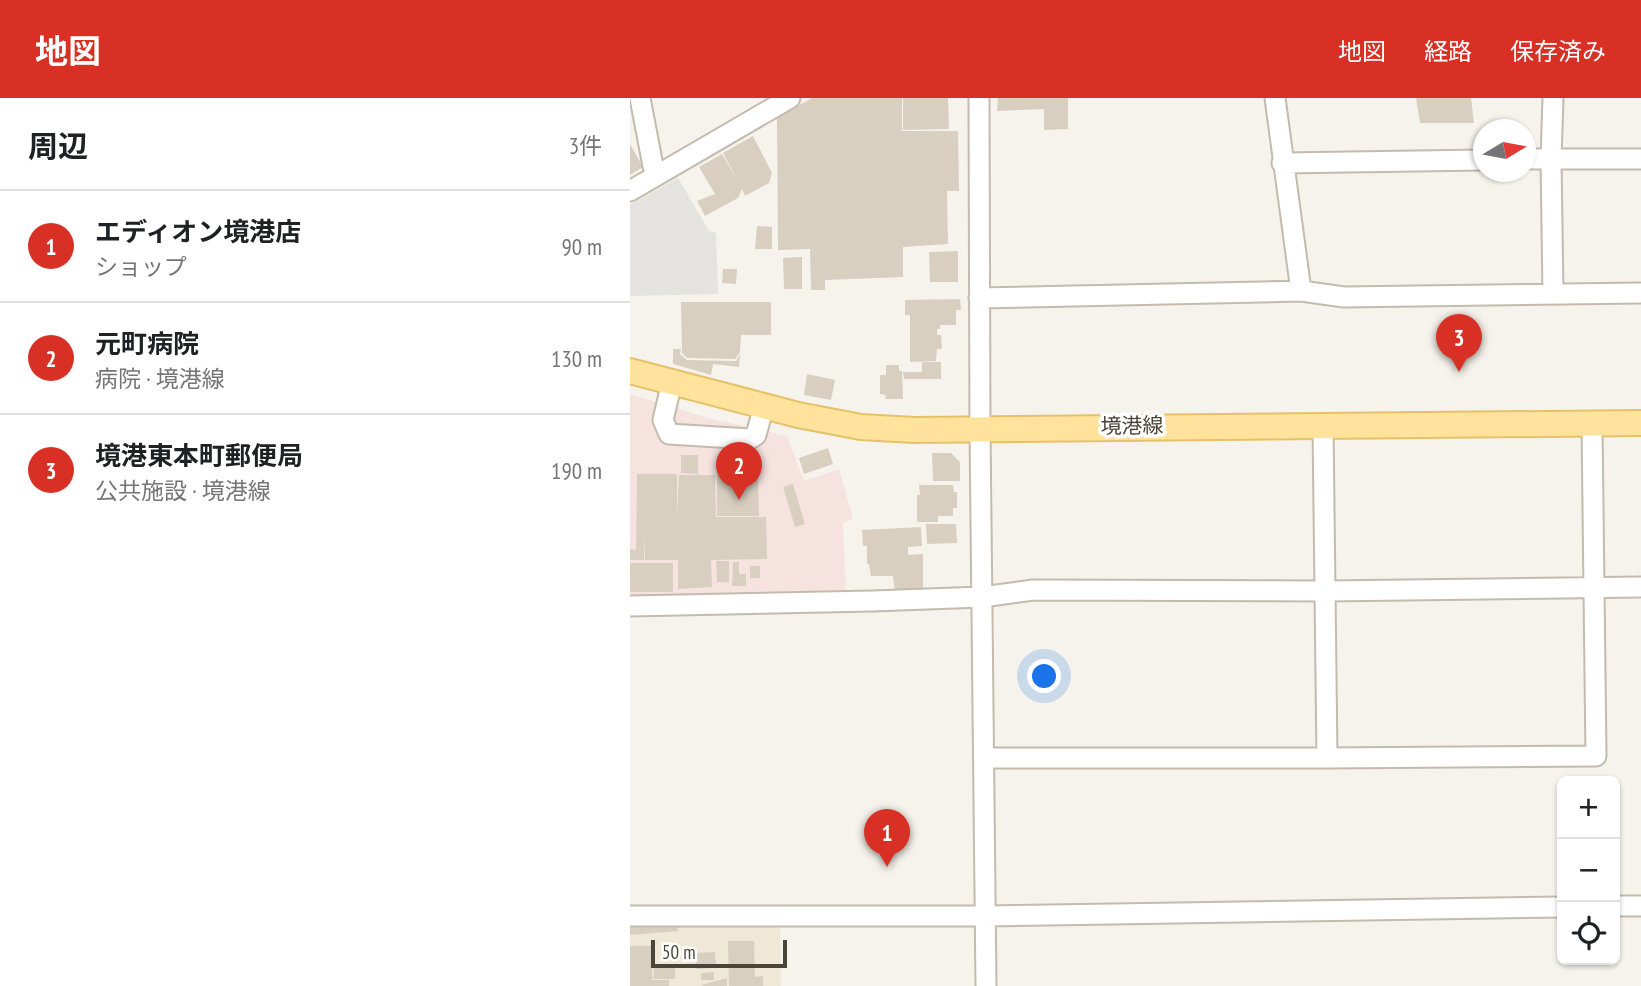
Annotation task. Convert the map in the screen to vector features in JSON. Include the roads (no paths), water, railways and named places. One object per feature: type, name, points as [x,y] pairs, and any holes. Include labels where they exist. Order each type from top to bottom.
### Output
[{"type":"main road","name":"境港線","points":[[630,372],[860,427],[914,430],[1641,423]]},
{"type":"street","points":[[640,98],[653,166],[657,174]]},
{"type":"street","points":[[630,191],[790,98]]},
{"type":"street","points":[[979,98],[986,986]]},
{"type":"street","points":[[1275,98],[1301,291]]},
{"type":"street","points":[[1553,98],[1553,293]]},
{"type":"street","points":[[1536,159],[1641,159]]},
{"type":"street","points":[[1282,163],[1473,160]]},
{"type":"street","points":[[979,298],[1301,291],[1344,296],[1641,293]]},
{"type":"street","points":[[672,382],[663,421],[669,434],[750,439],[756,435],[764,406]]},
{"type":"street","points":[[1324,424],[1328,758]]},
{"type":"street","points":[[984,758],[1596,756],[1592,424]]},
{"type":"street","points":[[630,606],[982,597],[1033,590],[1326,591],[1641,587]]},
{"type":"street","points":[[1620,906],[1641,906]]},
{"type":"street","points":[[630,915],[985,916],[1557,907]]},
{"type":"place","name":"境港東本町郵便局","points":[[1459,372]]},
{"type":"place","name":"元町病院","points":[[739,500]]},
{"type":"place","name":"エディオン境港店","points":[[887,867]]}]
